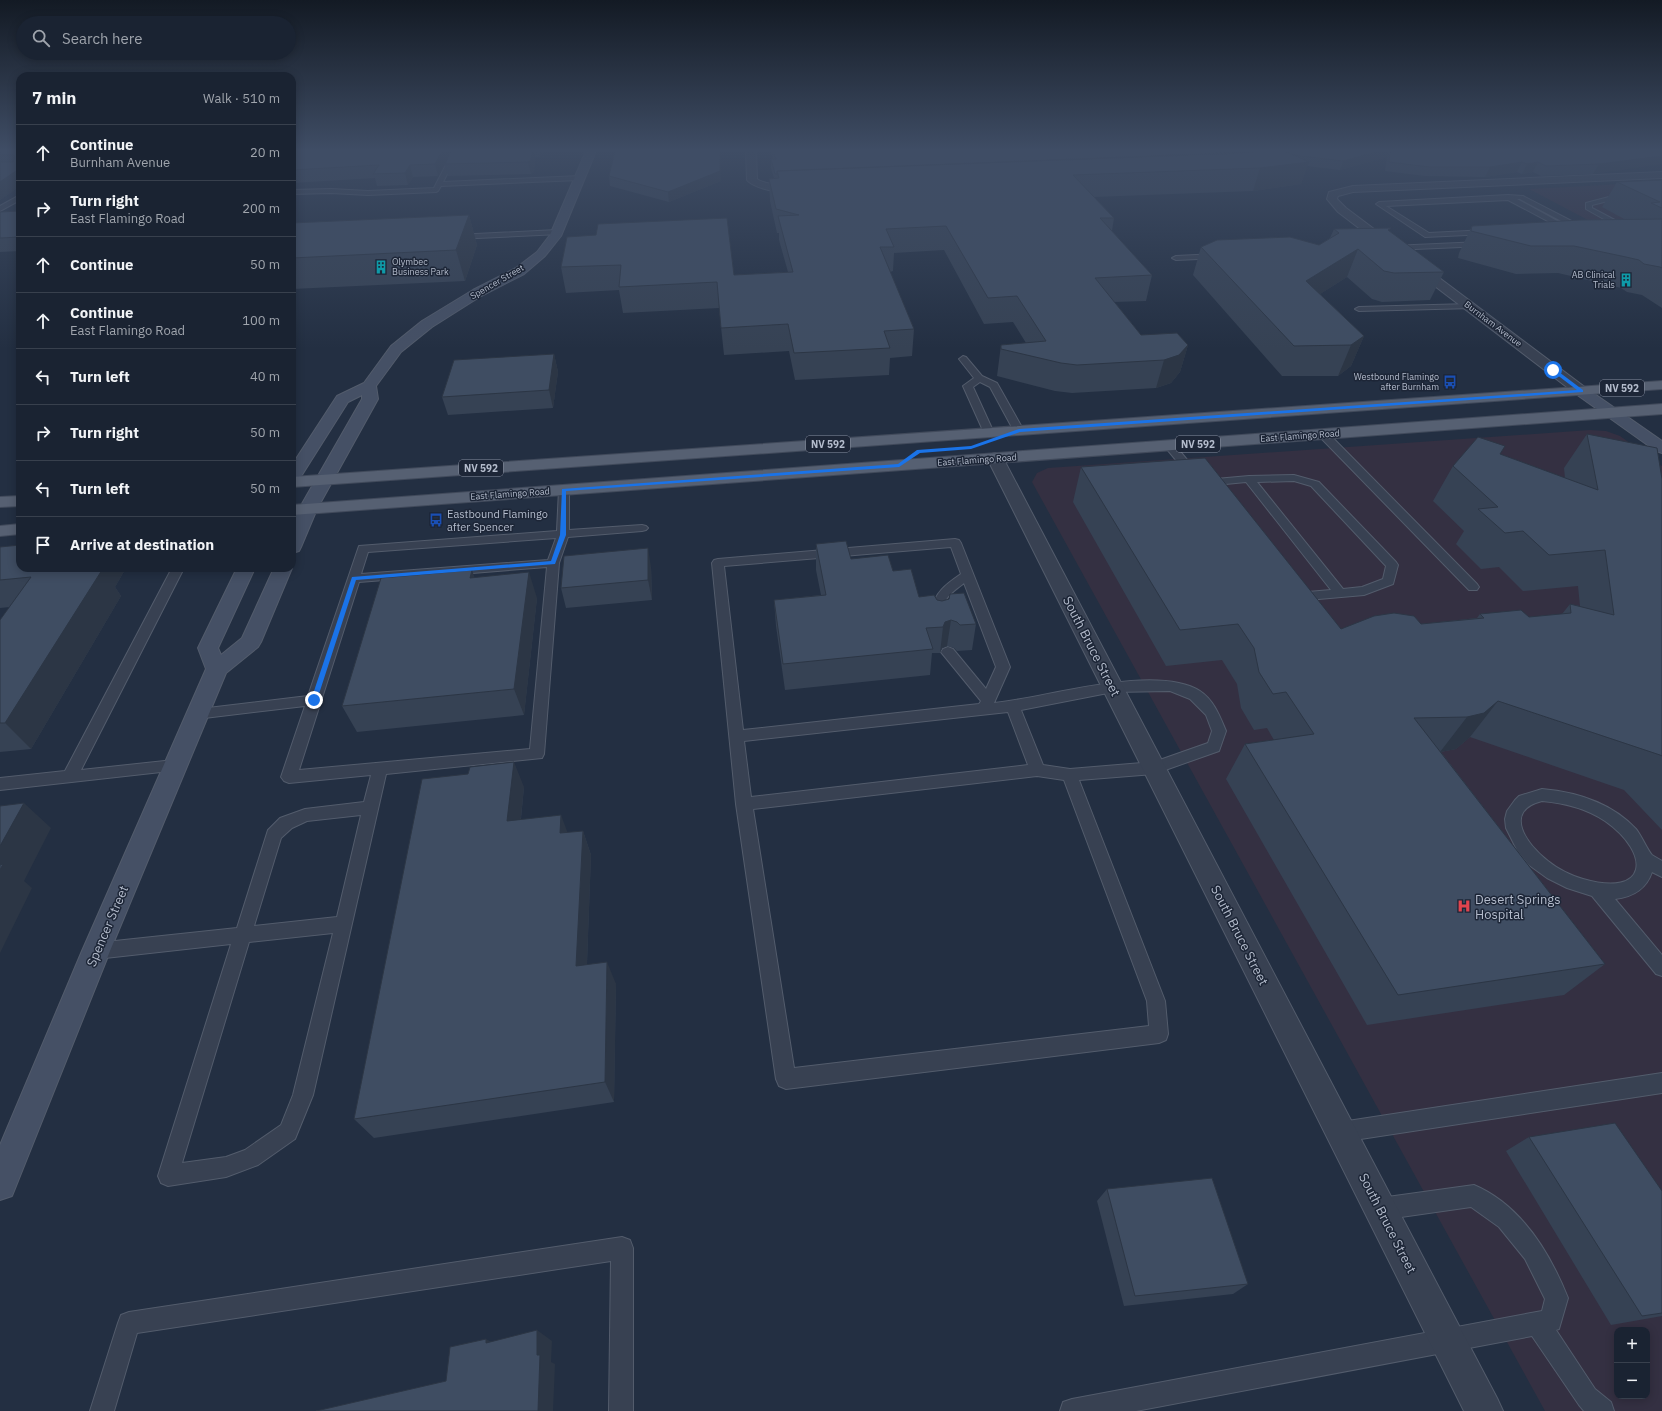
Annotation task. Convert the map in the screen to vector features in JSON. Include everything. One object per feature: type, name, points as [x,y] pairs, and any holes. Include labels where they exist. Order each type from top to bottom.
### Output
[{"type":"main road","name":"NV 592","points":[[296,482],[1662,385]]},
{"type":"main road","name":"East Flamingo Road","points":[[300,509],[1662,409]]},
{"type":"main road","points":[[995,458],[1024,444],[1086,439],[1100,425]]},
{"type":"main road","points":[[899,465],[919,451],[971,448],[1019,431]]},
{"type":"main road","points":[[0,502],[16,501]]},
{"type":"main road","points":[[0,531],[16,529]]},
{"type":"street","name":"Spencer Street","points":[[296,472],[342,400],[369,386],[396,349],[426,324],[477,293],[520,271],[541,254],[557,232],[563,217]]},
{"type":"street","name":"Burnham Avenue","points":[[1351,217],[1581,391],[1662,448]]},
{"type":"street","name":"Spencer Street","points":[[296,528],[300,509],[325,480],[370,399],[369,386]]},
{"type":"street","name":"South Bruce Street","points":[[995,458],[1484,1411]]},
{"type":"street","points":[[217,669],[208,648],[244,572]]},
{"type":"street","name":"Spencer Street","points":[[0,1184],[196,714],[217,669],[251,642],[281,572]]},
{"type":"lane","points":[[1399,217],[1428,235],[1496,231]]},
{"type":"lane","points":[[1545,217],[1564,227],[1549,228]]},
{"type":"lane","points":[[1560,217],[1587,231],[1581,239]]},
{"type":"lane","points":[[1604,217],[1630,231]]},
{"type":"lane","points":[[451,237],[557,232]]},
{"type":"lane","points":[[1377,249],[1490,243]]},
{"type":"lane","points":[[1176,258],[1222,256]]},
{"type":"lane","points":[[1359,309],[1470,306]]},
{"type":"lane","points":[[963,358],[979,378],[994,385],[1019,431]]},
{"type":"lane","points":[[979,378],[968,386],[989,433]]},
{"type":"lane","points":[[1323,434],[1473,587]]},
{"type":"lane","points":[[1170,446],[1210,496]]},
{"type":"lane","points":[[1200,484],[1249,479],[1294,478],[1315,484],[1392,565],[1389,581],[1364,591],[1288,598],[1284,591]]},
{"type":"lane","points":[[1249,479],[1340,593]]},
{"type":"lane","points":[[564,490],[563,535],[553,563],[537,754],[289,777],[363,549],[563,535],[642,528]]},
{"type":"lane","points":[[986,704],[1003,667],[955,543],[718,563],[744,804],[786,1079],[1159,1034],[1156,1001],[1070,775]]},
{"type":"lane","points":[[354,578],[553,563]]},
{"type":"lane","points":[[70,777],[176,572]]},
{"type":"lane","points":[[939,621],[939,602],[949,588],[967,576]]},
{"type":"lane","points":[[948,652],[986,704]]},
{"type":"lane","points":[[736,736],[986,704],[1013,706],[1112,687],[1171,686],[1195,695],[1212,713],[1219,731],[1214,747],[1154,768],[1070,775],[1037,770],[744,804]]},
{"type":"lane","points":[[196,714],[314,700]]},
{"type":"lane","points":[[1013,706],[1037,770]]},
{"type":"lane","points":[[0,784],[174,766]]},
{"type":"lane","points":[[370,808],[305,816],[286,823],[274,835],[168,1176],[226,1167],[251,1158],[288,1132],[303,1095],[380,769]]},
{"type":"lane","points":[[1559,796],[1595,808],[1612,819],[1627,832],[1638,845],[1645,859],[1646,871],[1641,882],[1631,889],[1616,892],[1598,891],[1578,886],[1559,877],[1542,865],[1528,852],[1518,838],[1513,825],[1514,813],[1519,804],[1529,798],[1559,796]]},
{"type":"lane","points":[[1645,859],[1662,870]]},
{"type":"lane","points":[[1598,891],[1662,968]]},
{"type":"lane","points":[[96,951],[343,924]]},
{"type":"lane","points":[[1341,1132],[1662,1083]]},
{"type":"lane","points":[[1072,1411],[1448,1342],[1551,1321],[1557,1298],[1534,1251],[1507,1219],[1474,1196],[1380,1209]]},
{"type":"lane","points":[[102,1411],[129,1323],[622,1248],[621,1411]]},
{"type":"lane","points":[[1538,1324],[1587,1397],[1602,1411]]},
{"type":"shaded area","points":[[1582,217],[1662,217],[1662,259]]},
{"type":"shaded area","name":"Desert Springs Hospital","points":[[1590,430],[1606,431],[1620,436],[1662,466],[1662,1411],[1545,1411],[1032,482],[1037,473],[1048,468]]},
{"type":"building","points":[[0,217],[16,217],[16,237],[0,238]]},
{"type":"building","points":[[428,217],[468,217],[456,250],[296,258],[296,223]]},
{"type":"building","points":[[778,217],[1113,217],[1114,218],[1100,218],[1152,275],[1095,278],[1141,335],[1177,333],[1188,345],[1179,355],[1164,360],[1077,365],[1061,363],[1001,349],[1001,345],[1046,341],[1017,296],[988,298],[946,226],[886,229],[894,247],[880,247],[914,329],[884,331],[890,348],[794,353],[788,324],[721,328],[717,282],[619,287],[621,265],[561,267],[567,237],[596,235],[598,224],[727,218],[734,275],[793,272]]},
{"type":"building","points":[[1662,219],[1662,268],[1644,264],[1639,260],[1574,246],[1531,246],[1471,231],[1472,226],[1581,220]]},
{"type":"building","points":[[1391,228],[1388,230],[1444,272],[1394,273],[1384,271],[1358,249],[1306,281],[1364,336],[1351,345],[1294,346],[1201,247],[1217,240],[1290,237],[1319,245],[1339,233],[1334,229]]},
{"type":"building","points":[[554,354],[549,390],[442,397],[454,360]]},
{"type":"building","points":[[1587,434],[1657,448],[1662,479],[1662,756],[1498,701],[1484,713],[1467,717],[1414,718],[1605,964],[1398,995],[1245,744],[1314,734],[1286,692],[1273,694],[1259,672],[1254,648],[1238,624],[1180,630],[1081,467],[1205,458],[1341,629],[1374,616],[1394,613],[1414,616],[1421,624],[1484,618],[1480,614],[1521,610],[1529,617],[1571,613],[1570,604],[1614,615],[1605,550],[1549,555],[1523,531],[1505,533],[1478,509],[1498,507],[1453,466],[1478,437],[1505,446],[1500,454],[1598,490]]},
{"type":"building","points":[[846,541],[851,559],[888,555],[893,571],[911,569],[919,597],[934,595],[937,600],[942,601],[949,599],[950,594],[964,593],[976,624],[960,625],[951,620],[945,622],[943,627],[926,628],[933,649],[783,664],[774,600],[826,595],[816,544]]},
{"type":"building","points":[[16,545],[16,572],[101,572],[5,723],[0,723],[0,620],[31,577],[0,580],[0,547]]},
{"type":"building","points":[[648,548],[648,580],[561,588],[564,556]]},
{"type":"building","points":[[472,570],[470,578],[529,572],[514,689],[342,706],[381,578]]},
{"type":"building","points":[[514,762],[507,821],[561,815],[560,833],[583,831],[576,966],[607,962],[605,1082],[354,1119],[422,779],[468,774],[470,767]]},
{"type":"building","points":[[24,803],[0,846],[0,806]]},
{"type":"building","points":[[1615,1123],[1662,1191],[1662,1313],[1642,1316],[1529,1137]]},
{"type":"building","points":[[1212,1178],[1248,1284],[1135,1296],[1107,1189]]},
{"type":"building","points":[[537,1330],[537,1355],[540,1355],[538,1411],[316,1411],[446,1381],[450,1347],[486,1339],[486,1343]]},
{"type":"place","name":"Olymbec Business Park","points":[[381,267]]},
{"type":"place","name":"AB Clinical Trials","points":[[1626,280]]},
{"type":"place","name":"Westbound Flamingo after Burnham","points":[[1450,382]]},
{"type":"place","name":"Eastbound Flamingo after Spencer","points":[[436,520]]},
{"type":"place","name":"Desert Springs Hospital","points":[[1464,906]]},
{"type":"route","points":[[314,700],[354,578],[553,563],[563,535],[564,490],[899,465],[919,451],[971,448],[1019,431],[1581,391],[1553,370]]}]
